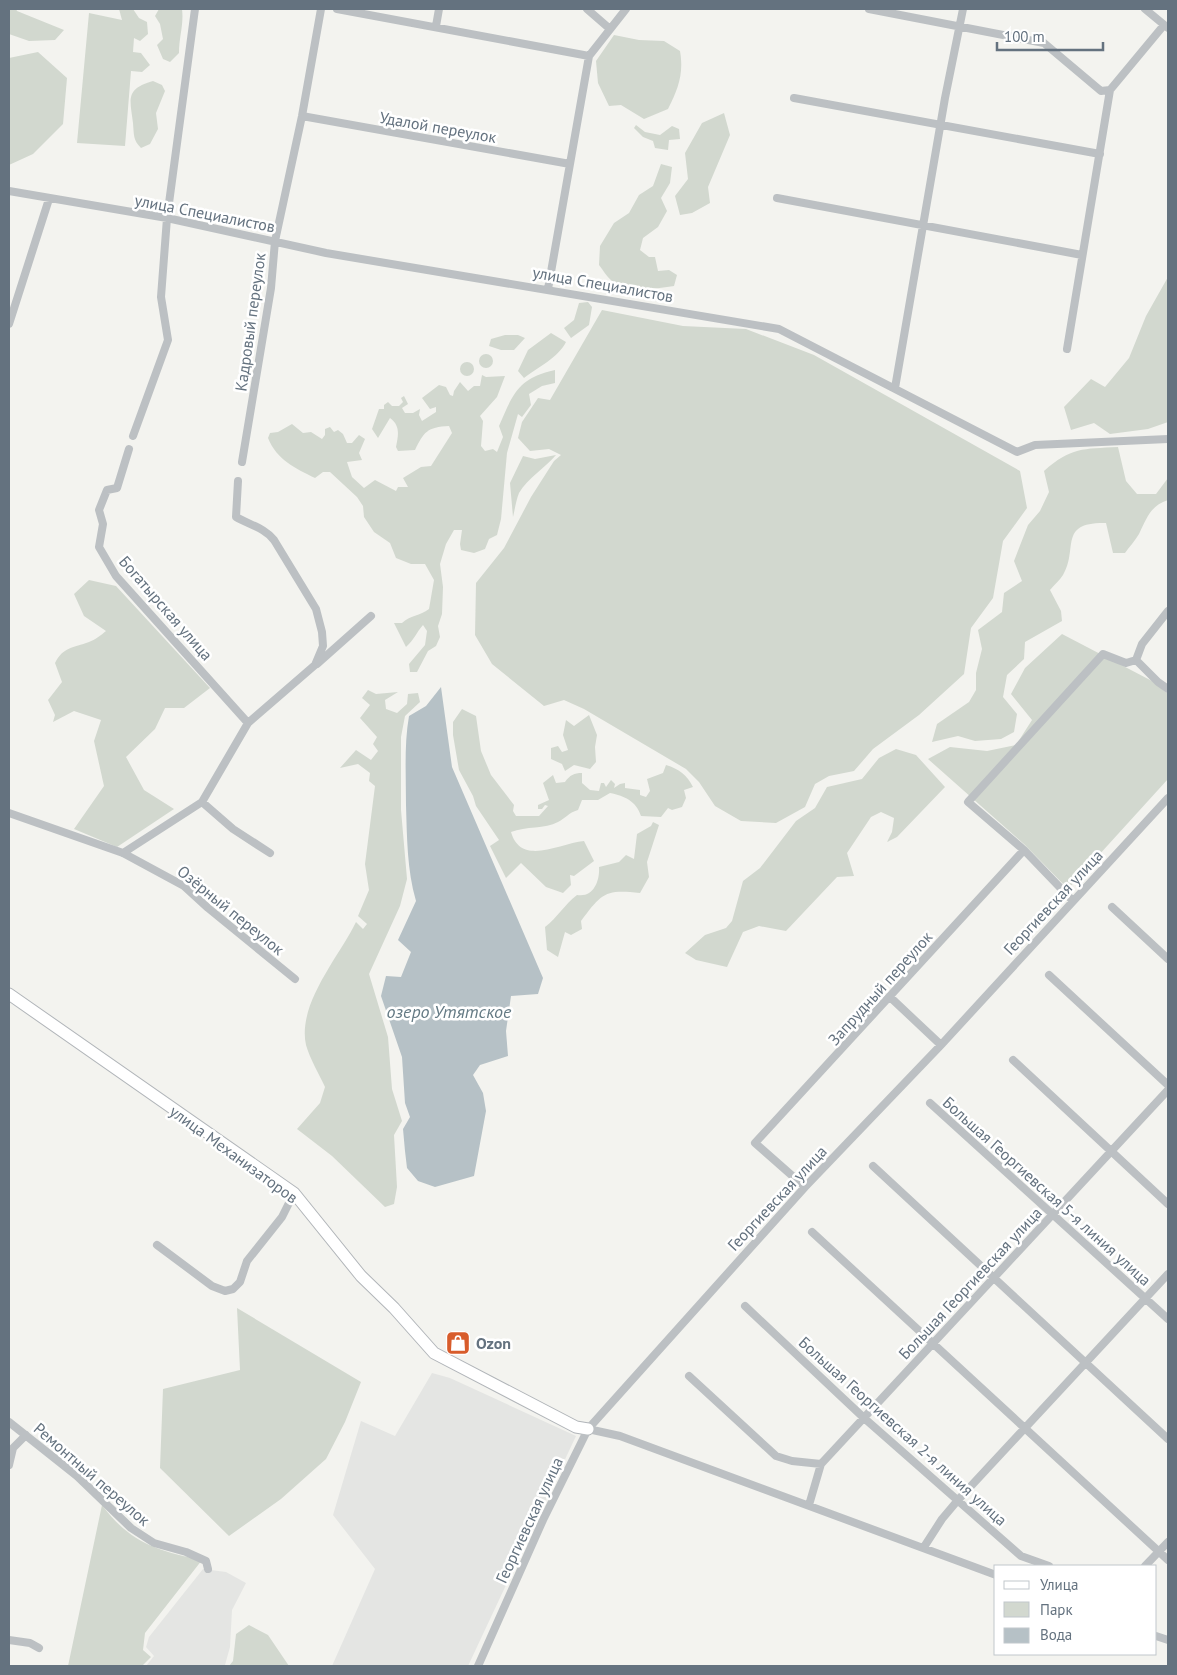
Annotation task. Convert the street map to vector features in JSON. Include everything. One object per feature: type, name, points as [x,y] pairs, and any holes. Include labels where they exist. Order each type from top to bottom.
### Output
[{"type":"street","points":[[133,436],[168,340],[161,297],[167,218],[195,9]]},
{"type":"street","name":"Кадровый переулок","points":[[242,462],[271,288],[275,241],[302,116],[321,9]]},
{"type":"street","points":[[337,9],[589,56]]},
{"type":"street","points":[[436,26],[439,9]]},
{"type":"street","points":[[586,9],[610,29]]},
{"type":"street","points":[[548,289],[589,56],[626,9]]},
{"type":"street","points":[[869,9],[1044,42],[1101,91],[1110,90]]},
{"type":"street","points":[[895,388],[963,9]]},
{"type":"street","points":[[1067,349],[1110,90],[1166,26],[1145,9]]},
{"type":"street","points":[[794,98],[1100,154]]},
{"type":"street","name":"Удалой переулок","points":[[302,116],[570,164]]},
{"type":"street","name":"улица Специалистов","points":[[9,191],[167,218],[326,253],[779,329],[1018,452],[1035,445],[1168,439]]},
{"type":"street","points":[[777,198],[1082,255]]},
{"type":"street","points":[[9,324],[49,199]]},
{"type":"street","name":"Богатырская улица","points":[[129,449],[118,488],[107,490],[98,510],[103,524],[99,547],[116,576],[248,723]]},
{"type":"street","points":[[238,481],[236,517],[267,531],[316,609],[322,632],[323,646],[315,665]]},
{"type":"street","points":[[1136,660],[1142,644],[1168,611]]},
{"type":"street","points":[[122,853],[202,802],[248,723],[371,616]]},
{"type":"street","points":[[1073,901],[1024,850],[968,802],[1103,654],[1126,663],[1136,660]]},
{"type":"street","points":[[1136,660],[1158,682],[1168,689]]},
{"type":"street","name":"Георгиевская улица","points":[[478,1666],[543,1520],[588,1429],[805,1187],[941,1045],[1168,798]]},
{"type":"street","points":[[202,802],[233,829],[270,853]]},
{"type":"street","name":"Озёрный переулок","points":[[9,813],[122,853],[184,886],[295,979]]},
{"type":"street","name":"Запрудный переулок","points":[[805,1187],[756,1143],[1024,850]]},
{"type":"street","points":[[1112,907],[1168,959]]},
{"type":"street","points":[[1049,975],[1168,1086]]},
{"type":"street","name":"улица Механизаторов","points":[[9,994],[294,1193],[360,1276],[394,1308],[434,1353],[576,1427],[588,1429]]},
{"type":"street","points":[[890,997],[941,1045]]},
{"type":"street","points":[[1013,1060],[1168,1204]]},
{"type":"street","name":"Большая Георгиевская улица","points":[[809,1505],[821,1464],[1168,1090]]},
{"type":"street","name":"Большая Георгиевская 5-я линия улица","points":[[930,1103],[1168,1319]]},
{"type":"street","points":[[873,1166],[995,1276],[1168,1439]]},
{"type":"street","points":[[157,1245],[212,1286],[225,1291],[233,1289],[240,1282],[247,1261],[282,1218],[294,1193]]},
{"type":"street","points":[[812,1232],[1168,1560]]},
{"type":"street","points":[[924,1547],[942,1519],[958,1500],[1168,1274]]},
{"type":"street","name":"Большая Георгиевская 2-я линия улица","points":[[745,1306],[864,1418],[1021,1556],[1046,1565]]},
{"type":"street","points":[[689,1376],[776,1456],[792,1461],[821,1464]]},
{"type":"street","name":"Ремонтный переулок","points":[[9,1422],[77,1476],[131,1528],[154,1543],[186,1552],[206,1561],[208,1569]]},
{"type":"street","points":[[588,1429],[620,1436],[994,1574]]},
{"type":"street","points":[[9,1465],[13,1448],[26,1435]]},
{"type":"street","points":[[1146,1565],[1168,1542]]},
{"type":"street","points":[[9,1640],[30,1643],[39,1648]]},
{"type":"shaded area","points":[[432,1373],[450,1378],[576,1436],[468,1666],[332,1666],[375,1569],[333,1515],[361,1421],[395,1436]]},
{"type":"shaded area","points":[[203,1569],[226,1572],[246,1583],[232,1610],[230,1647],[225,1665],[146,1666],[154,1656],[146,1647],[149,1637]]},
{"type":"green space","points":[[9,9],[16,9],[64,30],[55,40],[29,41],[9,34]]},
{"type":"green space","points":[[119,9],[133,9],[139,18],[147,22],[148,34],[140,41],[134,38],[133,52],[141,53],[150,65],[142,72],[131,71],[125,146],[77,143],[89,13],[122,20]]},
{"type":"green space","points":[[159,9],[182,9],[179,53],[170,62],[163,59],[157,45],[163,39],[160,24],[155,16]]},
{"type":"green space","points":[[614,35],[639,40],[664,41],[680,51],[681,74],[675,95],[668,109],[644,119],[621,105],[609,106],[598,83],[596,61]]},
{"type":"green space","points":[[38,52],[67,78],[63,124],[33,154],[9,165],[9,58]]},
{"type":"green space","points":[[153,81],[162,85],[165,91],[156,113],[158,129],[150,144],[141,148],[134,137],[131,96],[138,88]]},
{"type":"green space","points":[[724,113],[730,135],[708,187],[710,203],[692,213],[680,215],[675,196],[688,179],[685,153],[702,123]]},
{"type":"green space","points":[[636,125],[645,132],[660,135],[672,126],[679,129],[680,139],[669,140],[668,150],[655,148],[653,141],[643,137],[634,128]]},
{"type":"green space","points":[[661,164],[672,167],[670,183],[661,198],[667,211],[658,227],[643,238],[640,250],[649,257],[655,257],[658,271],[669,270],[677,275],[674,286],[634,289],[619,285],[612,281],[599,265],[600,246],[614,223],[629,213],[639,195],[653,186]]},
{"type":"green space","points":[[1168,277],[1168,422],[1148,429],[1110,434],[1094,423],[1071,430],[1064,407],[1091,379],[1105,387],[1129,358],[1146,316]]},
{"type":"green space","points":[[588,302],[592,307],[589,325],[571,338],[564,328],[574,320],[579,303]]},
{"type":"green space","points":[[602,310],[683,326],[746,329],[814,355],[1020,471],[1027,508],[1003,541],[993,598],[971,628],[964,674],[919,715],[873,749],[854,771],[829,776],[815,784],[805,807],[776,823],[741,821],[715,806],[699,782],[686,769],[584,709],[564,700],[544,706],[492,664],[475,635],[476,583],[504,548],[531,497],[554,461],[561,455],[549,449],[530,451],[518,438],[522,422],[538,398],[550,400]]},
{"type":"green space","points":[[551,333],[566,342],[553,358],[524,378],[518,371],[528,350]]},
{"type":"green space","points":[[505,335],[518,335],[525,338],[514,350],[501,350],[489,346],[491,339]]},
{"type":"green space","points":[[486,354],[491,356],[493,361],[491,366],[486,368],[481,366],[479,361],[481,356]]},
{"type":"green space","points":[[467,362],[472,364],[474,369],[472,374],[467,376],[462,374],[460,369],[462,364]]},
{"type":"green space","points":[[555,370],[555,383],[542,386],[529,394],[531,405],[522,417],[518,414],[507,453],[501,519],[497,535],[489,539],[485,549],[474,553],[461,550],[462,530],[454,530],[446,544],[440,564],[443,587],[442,614],[438,626],[440,637],[436,646],[428,651],[417,672],[410,672],[409,664],[425,645],[427,631],[423,625],[406,647],[394,623],[402,623],[408,618],[429,609],[434,580],[425,564],[411,564],[396,558],[390,543],[374,532],[364,517],[363,506],[357,497],[330,472],[323,472],[315,478],[287,462],[272,446],[268,438],[270,433],[278,432],[292,424],[303,433],[311,432],[322,439],[325,435],[325,429],[330,427],[334,432],[338,430],[343,434],[347,443],[352,443],[359,435],[365,439],[359,453],[362,460],[347,462],[352,477],[364,488],[375,480],[396,491],[398,487],[408,487],[403,478],[421,467],[431,466],[452,433],[449,426],[431,429],[424,435],[415,450],[398,451],[396,447],[397,428],[390,418],[378,438],[372,429],[379,409],[384,409],[384,405],[388,402],[392,406],[399,406],[403,402],[401,398],[404,396],[408,404],[402,408],[405,413],[413,413],[420,409],[419,415],[422,421],[436,412],[436,407],[430,409],[422,398],[439,385],[446,387],[450,395],[453,396],[460,382],[468,391],[474,386],[480,386],[482,375],[486,377],[505,376],[497,397],[480,416],[483,421],[481,446],[485,451],[493,449],[497,452],[503,437],[499,426],[513,396],[518,389],[533,378]]},
{"type":"green space","points":[[1118,447],[1126,481],[1137,494],[1156,494],[1168,478],[1168,500],[1153,509],[1137,537],[1125,553],[1113,553],[1106,523],[1091,524],[1081,527],[1075,532],[1072,539],[1070,556],[1062,577],[1050,590],[1061,611],[1062,621],[1025,642],[1024,659],[1007,675],[1003,697],[1017,714],[1014,732],[1001,739],[975,741],[958,736],[932,742],[937,724],[969,702],[976,690],[976,673],[982,649],[978,630],[1002,612],[1004,593],[1022,581],[1014,561],[1028,525],[1040,511],[1049,492],[1044,471],[1070,453],[1086,449]]},
{"type":"green space","points":[[556,455],[519,493],[513,517],[510,483],[523,456],[535,459]]},
{"type":"green space","points":[[89,580],[116,586],[210,688],[184,708],[165,708],[155,729],[126,757],[144,790],[174,809],[117,847],[74,829],[104,786],[94,741],[101,720],[74,711],[53,722],[55,715],[48,700],[62,682],[55,663],[61,654],[73,647],[91,641],[106,631],[84,616],[74,594]]},
{"type":"green space","points":[[1062,634],[1152,681],[1168,694],[1168,779],[1068,889],[1025,845],[928,759],[950,747],[987,751],[1016,745],[1032,720],[1011,694],[1025,668]]},
{"type":"green space","points":[[368,690],[376,694],[398,692],[385,700],[386,709],[397,713],[407,704],[408,694],[418,693],[420,702],[405,716],[401,737],[401,810],[407,879],[400,906],[369,974],[388,1037],[392,1089],[402,1121],[394,1135],[397,1187],[394,1204],[385,1207],[332,1156],[297,1129],[320,1103],[325,1087],[306,1045],[305,1029],[313,997],[356,922],[363,929],[367,924],[358,916],[369,890],[365,864],[375,786],[369,781],[370,773],[358,764],[340,768],[356,750],[371,760],[378,751],[373,744],[377,737],[360,718],[370,705],[362,698]]},
{"type":"green space","points":[[462,709],[476,716],[481,751],[491,775],[514,805],[513,811],[516,816],[539,816],[548,806],[545,805],[542,809],[538,809],[538,805],[549,800],[543,783],[553,775],[556,783],[565,782],[572,775],[582,773],[582,783],[590,790],[599,791],[601,783],[604,783],[606,787],[611,780],[615,784],[614,788],[625,783],[625,788],[640,790],[640,795],[646,797],[650,791],[647,779],[663,773],[666,765],[682,773],[693,787],[684,790],[686,798],[682,807],[672,810],[668,808],[661,817],[641,816],[636,806],[629,800],[610,793],[598,800],[582,800],[578,810],[553,824],[511,832],[516,843],[532,851],[584,841],[594,861],[574,876],[570,875],[571,885],[563,893],[546,887],[521,863],[506,878],[490,846],[499,840],[476,806],[473,796],[459,770],[453,735],[453,722]]},
{"type":"green space","points":[[589,715],[597,735],[595,747],[596,762],[590,769],[574,765],[565,771],[562,764],[551,759],[551,748],[558,746],[562,752],[568,750],[563,735],[566,720],[574,726]]},
{"type":"green space","points":[[896,749],[916,755],[945,787],[897,837],[887,842],[892,832],[894,818],[881,812],[871,817],[847,853],[854,876],[837,877],[786,931],[759,926],[743,932],[727,967],[696,960],[685,953],[705,935],[726,928],[732,921],[743,881],[760,868],[796,821],[815,808],[827,787],[862,779],[879,758]]},
{"type":"green space","points":[[653,822],[659,825],[647,862],[649,877],[640,893],[619,892],[605,895],[594,904],[581,921],[582,929],[571,935],[565,932],[558,957],[547,950],[545,927],[577,895],[588,894],[592,891],[597,882],[599,867],[619,862],[626,855],[634,859],[637,834],[651,826]]},
{"type":"green space","points":[[237,1308],[361,1382],[345,1422],[326,1459],[281,1499],[229,1536],[160,1468],[163,1389],[240,1370]]},
{"type":"green space","points":[[102,1505],[134,1537],[158,1549],[202,1560],[145,1633],[143,1650],[151,1657],[142,1666],[68,1666]]},
{"type":"green space","points":[[249,1625],[268,1635],[289,1666],[229,1666],[233,1661],[236,1634]]},
{"type":"water","name":"озеро Утятское","points":[[441,687],[452,767],[543,978],[538,994],[511,996],[506,1031],[508,1056],[480,1065],[473,1075],[483,1093],[486,1111],[474,1176],[435,1187],[418,1181],[407,1168],[403,1129],[410,1117],[405,1103],[402,1057],[381,996],[386,976],[401,977],[411,952],[398,940],[416,901],[409,865],[407,829],[406,738],[409,716],[426,706]]},
{"type":"place","name":"Ozon","points":[[458,1343]]}]
